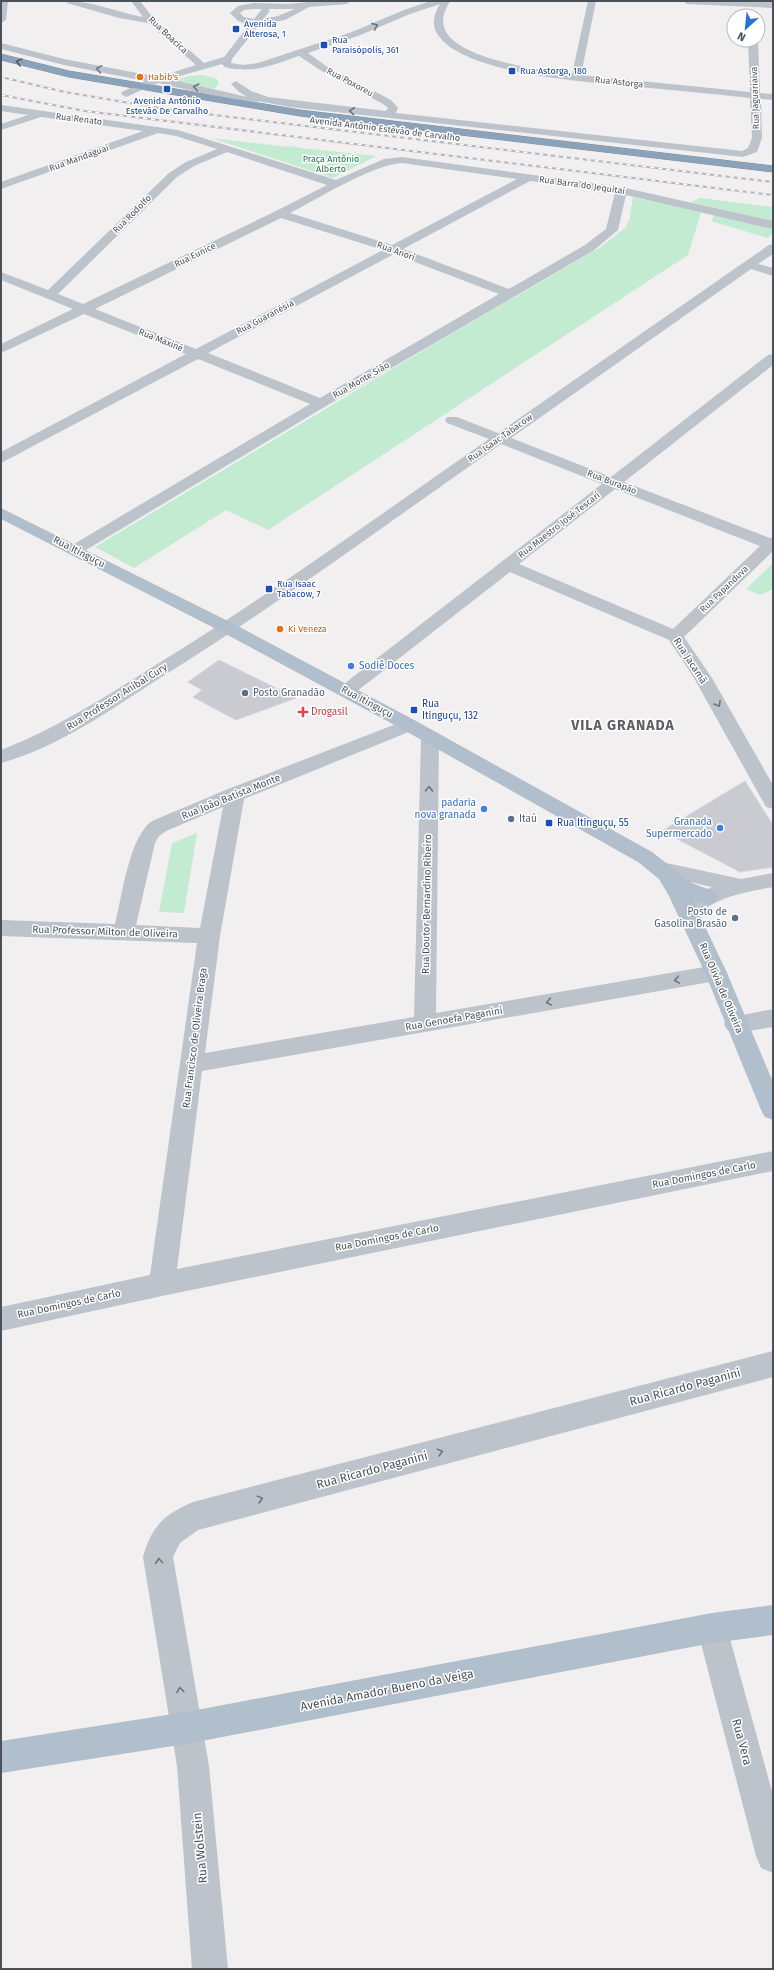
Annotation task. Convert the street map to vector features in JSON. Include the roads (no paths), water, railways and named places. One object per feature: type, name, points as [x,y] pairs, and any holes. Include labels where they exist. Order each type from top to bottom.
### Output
[{"type":"highway","name":"Avenida Antônio Estêvão de Carvalho","points":[[1,57],[69,74],[139,87],[222,97],[274,109],[354,121],[773,169]]},
{"type":"highway","name":"Avenida Antônio Estêvão de Carvalho","points":[[1,66],[126,94],[273,116],[773,175]]},
{"type":"highway","points":[[158,99],[204,102],[222,97]]},
{"type":"main road","name":"Rua Itinguçu","points":[[1,513],[228,628],[409,725],[622,844],[662,869],[685,888],[708,897]]},
{"type":"main road","name":"Rua Olívia de Oliveira","points":[[662,869],[671,881],[687,911],[716,973],[735,1024],[773,1110]]},
{"type":"main road","name":"Avenida Amador Bueno da Veiga","points":[[1,1757],[186,1728],[712,1628],[773,1620]]},
{"type":"street","points":[[1,20],[4,1]]},
{"type":"street","points":[[70,1],[122,16],[151,21]]},
{"type":"street","name":"Rua Boacica","points":[[136,1],[151,21],[202,66]]},
{"type":"street","points":[[231,1],[247,6]]},
{"type":"street","points":[[307,5],[286,17],[257,22],[237,16],[235,13],[237,10],[247,6],[271,4],[307,5],[347,1]]},
{"type":"street","points":[[226,59],[228,65],[234,67],[259,66],[355,34],[407,12],[440,1]]},
{"type":"street","points":[[407,12],[425,14],[439,19],[446,1]]},
{"type":"street","points":[[576,77],[592,1]]},
{"type":"street","points":[[687,1],[773,5]]},
{"type":"street","points":[[126,94],[139,87],[159,80],[226,59],[271,4]]},
{"type":"street","name":"Rua Astorga","points":[[439,19],[439,28],[443,35],[465,51],[480,58],[528,71],[773,97]]},
{"type":"street","name":"Avenida Antônio Estêvão de Carvalho","points":[[1,46],[46,59],[159,80],[222,97]]},
{"type":"street","name":"Rua Jaguariaiva","points":[[749,153],[754,150],[757,138],[754,48]]},
{"type":"street","name":"Rua Poxoreu","points":[[300,52],[323,68],[387,102],[393,108],[390,115]]},
{"type":"street","points":[[222,97],[259,66]]},
{"type":"street","points":[[186,71],[220,73],[234,77],[238,83]]},
{"type":"street","name":"Avenida Antônio Estêvão de Carvalho","points":[[238,83],[246,93],[264,100],[563,133],[724,153],[749,153]]},
{"type":"street","name":"Rua Renato","points":[[1,108],[157,130]]},
{"type":"street","points":[[1,127],[40,114]]},
{"type":"street","points":[[157,130],[186,135],[337,184]]},
{"type":"street","name":"Rua Mandaguaí","points":[[1,186],[157,130]]},
{"type":"street","name":"Rua Rodolfo","points":[[50,295],[173,175],[190,164],[226,149]]},
{"type":"street","name":"Rua Barra do Jequitaí","points":[[388,161],[402,160],[621,190],[773,225]]},
{"type":"street","name":"Rua Eunice","points":[[1,349],[280,214],[337,184],[388,161]]},
{"type":"street","name":"Rua Guaranésia","points":[[1,458],[529,177]]},
{"type":"street","name":"Rua Monte Sião","points":[[75,550],[321,403],[510,294],[606,236],[614,226],[621,190]]},
{"type":"street","name":"Rua Anori","points":[[280,214],[392,249],[510,294]]},
{"type":"street","name":"Rua Isaac Tabacow","points":[[228,628],[773,248]]},
{"type":"street","points":[[749,265],[773,272]]},
{"type":"street","name":"Rua Maxiné","points":[[1,276],[321,403]]},
{"type":"street","points":[[1,290],[18,282]]},
{"type":"street","name":"Rua Maestro José Tescari","points":[[346,691],[773,358]]},
{"type":"street","name":"Rua Burapão","points":[[452,420],[772,544]]},
{"type":"street","name":"Rua Papanduva","points":[[675,636],[772,544]]},
{"type":"street","name":"Rua Jacamã","points":[[508,565],[675,636],[703,678],[773,802]]},
{"type":"street","name":"Rua Professor Aníbal Cury","points":[[1,757],[35,744],[71,726],[228,628]]},
{"type":"street","name":"Rua João Batista Monte","points":[[124,932],[145,843],[152,831],[159,826],[235,794],[308,767],[409,725]]},
{"type":"street","name":"Rua Doutor Bernardino Ribeiro","points":[[425,1024],[430,737]]},
{"type":"street","name":"Rua Francisco de Oliveira Braga","points":[[162,1284],[208,936],[235,794]]},
{"type":"street","points":[[662,869],[697,878],[742,886]]},
{"type":"street","points":[[687,911],[708,897],[742,886],[773,880]]},
{"type":"street","name":"Rua Professor Milton de Oliveira","points":[[1,928],[208,936]]},
{"type":"street","name":"Rua Genoefa Paganini","points":[[192,1064],[716,973]]},
{"type":"street","points":[[735,1024],[773,1018]]},
{"type":"street","name":"Rua Domingos de Carlo","points":[[1,1319],[162,1284],[773,1161]]},
{"type":"street","name":"Rua Ricardo Paganini","points":[[186,1728],[158,1557],[162,1541],[174,1527],[193,1517],[773,1364]]},
{"type":"street","name":"Rua Vera","points":[[712,1628],[773,1856]]},
{"type":"street","name":"Rua Wolstein","points":[[186,1728],[193,1766],[210,1969]]},
{"type":"railway","points":[[1,77],[65,92],[165,109],[773,182]]},
{"type":"railway","points":[[1,95],[85,111],[773,195]]},
{"type":"place","name":"Avenida Alterosa, 1","points":[[236,29]]},
{"type":"place","name":"Rua Paraisópolis, 361","points":[[324,45]]},
{"type":"place","name":"Rua Astorga, 180","points":[[512,71]]},
{"type":"place","name":"Habib's","points":[[140,77]]},
{"type":"place","name":"Avenida Antônio Estevão De Carvalho","points":[[167,89]]},
{"type":"place","name":"Rua Isaac Tabacow, 7","points":[[269,589]]},
{"type":"place","name":"Ki Veneza","points":[[280,629]]},
{"type":"place","name":"Sodiê Doces","points":[[351,666]]},
{"type":"place","name":"Posto Granadão","points":[[245,693]]},
{"type":"place","name":"Rua Itinguçu, 132","points":[[414,710]]},
{"type":"place","name":"Drogasil","points":[[303,712]]},
{"type":"place","name":"padaria nova granada","points":[[484,809]]},
{"type":"place","name":"Itaú","points":[[511,819]]},
{"type":"place","name":"Rua Itinguçu, 55","points":[[549,823]]},
{"type":"place","name":"Granada Supermercado","points":[[720,828]]},
{"type":"place","name":"Posto de Gasolina Brasão","points":[[735,918]]},
{"type":"district","name":"VILA GRANADA","points":[[623,725]]},
{"type":"park label","name":"Praça Antônio Alberto","points":[[331,164]]}]
